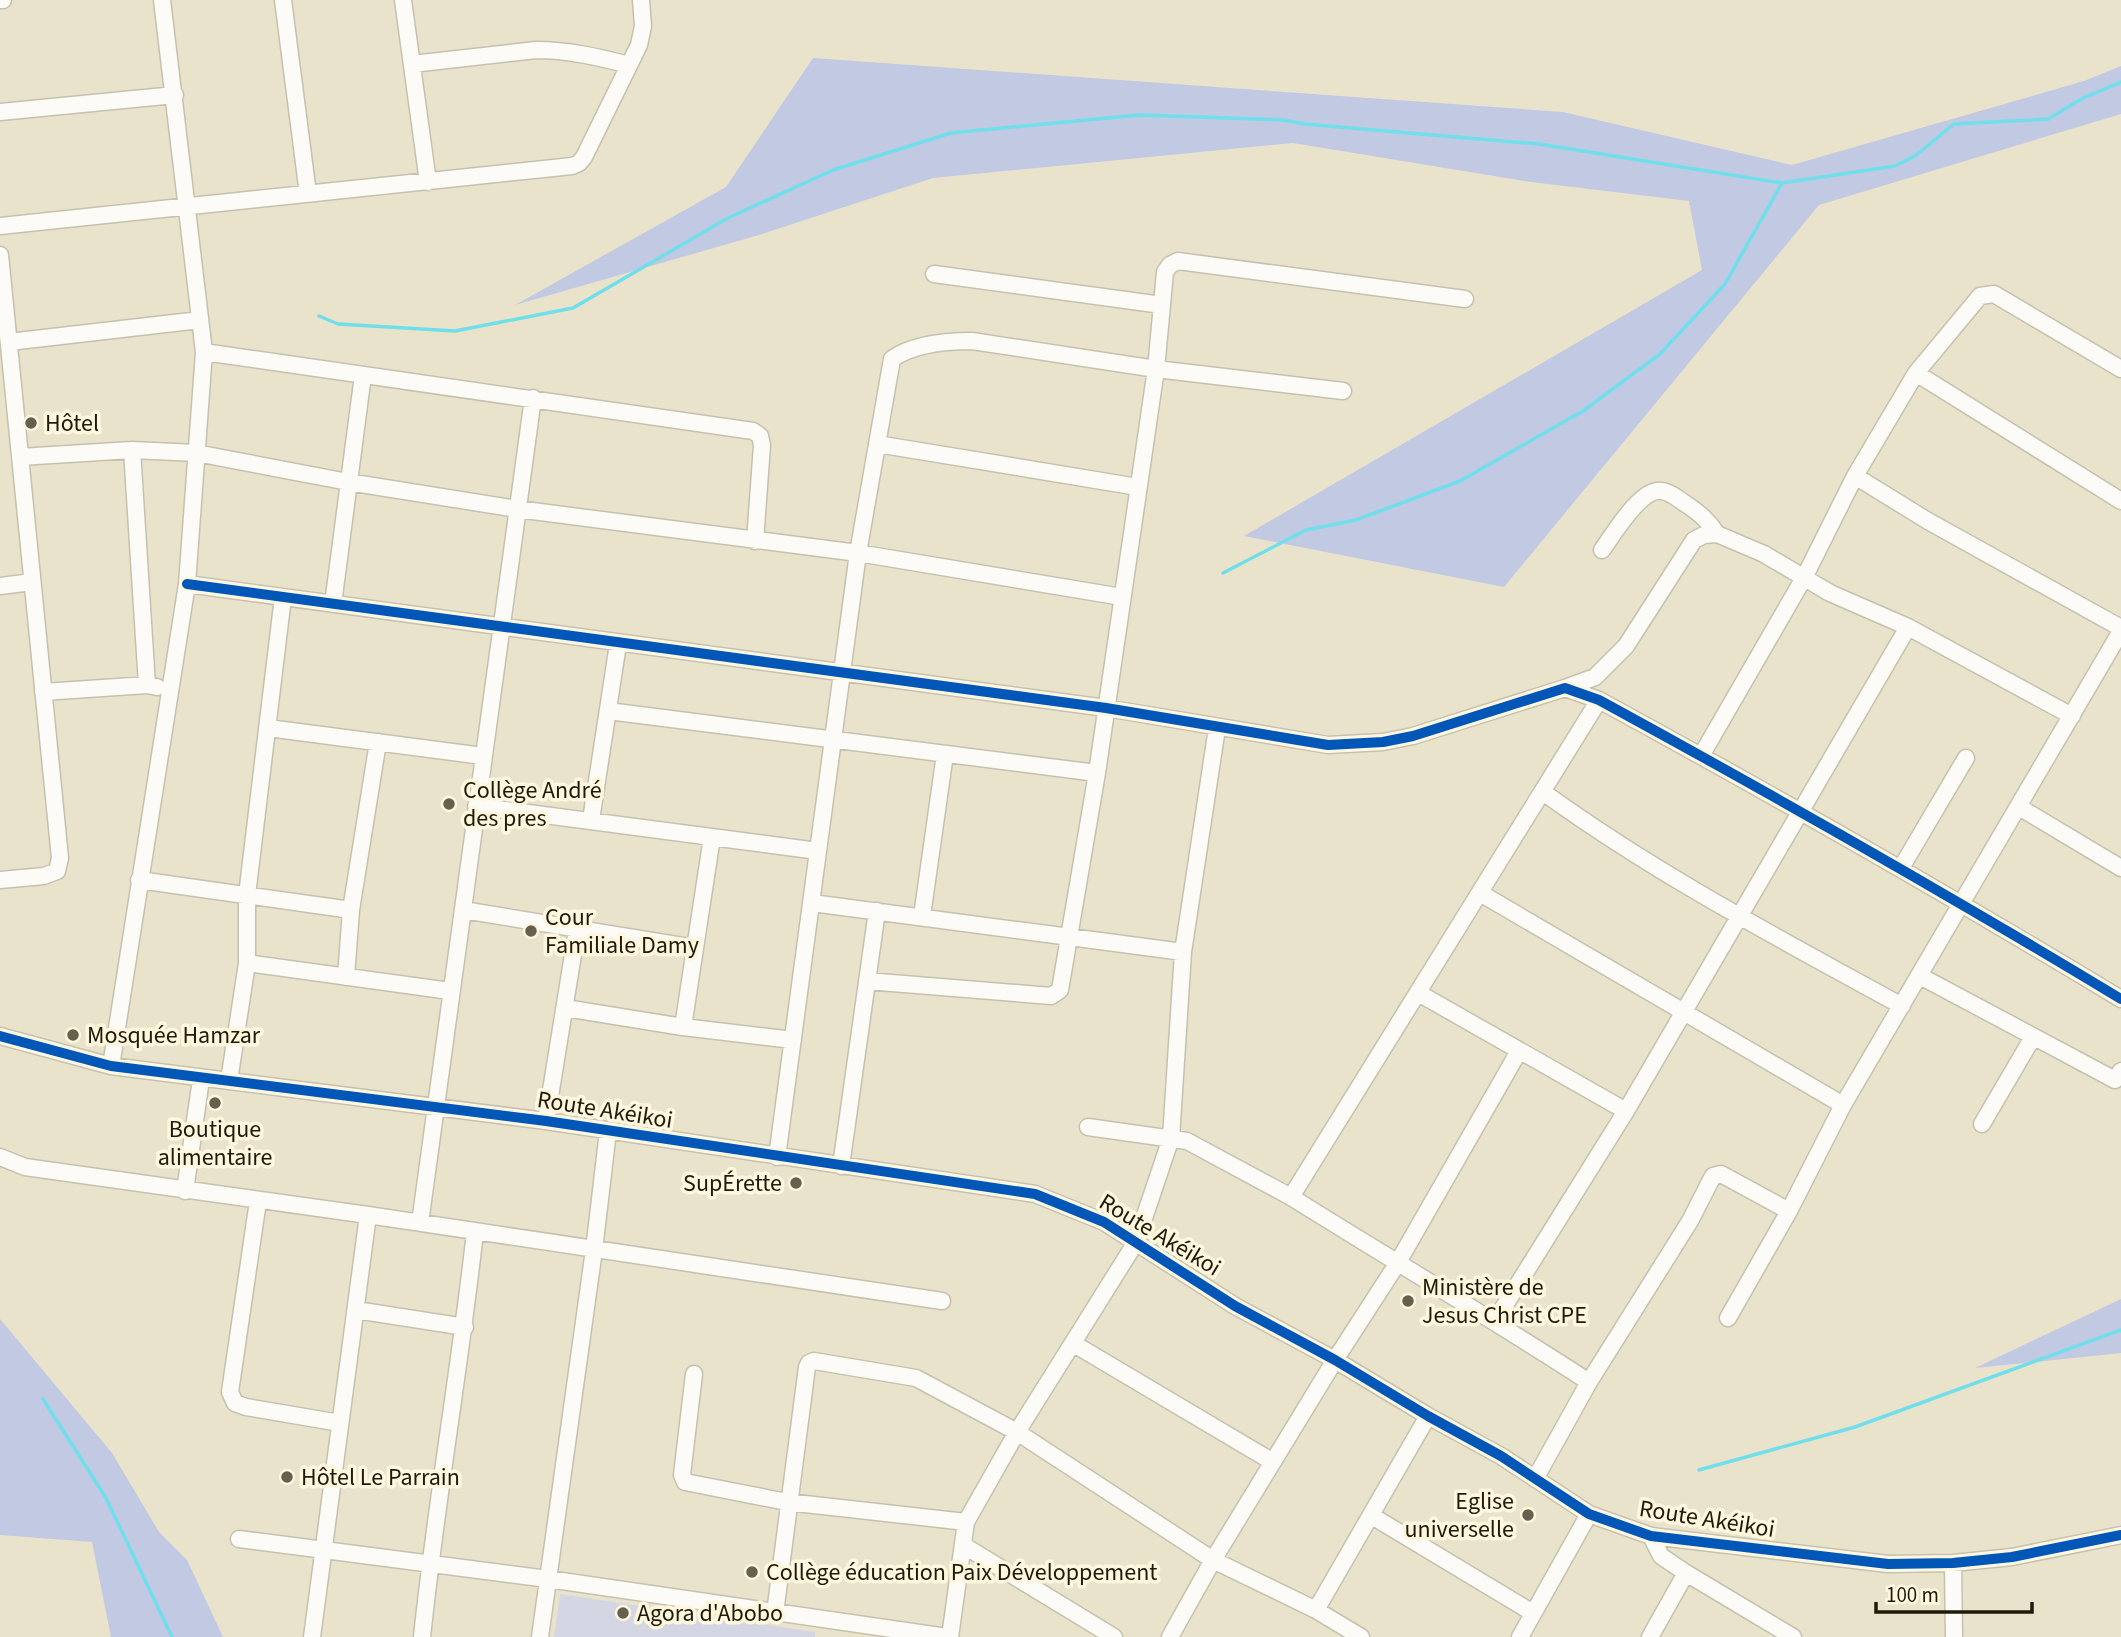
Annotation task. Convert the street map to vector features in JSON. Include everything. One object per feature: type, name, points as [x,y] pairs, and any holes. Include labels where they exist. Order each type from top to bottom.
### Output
[{"type":"street","points":[[111,1066],[187,584],[204,352],[162,0]]},
{"type":"street","points":[[283,0],[308,194]]},
{"type":"street","points":[[403,0],[428,182]]},
{"type":"street","points":[[0,226],[572,166],[584,157],[642,36],[641,0]]},
{"type":"street","points":[[412,64],[557,50],[592,55],[629,65]]},
{"type":"street","points":[[0,112],[175,95]]},
{"type":"street","points":[[0,255],[60,858],[57,871],[44,876],[0,880]]},
{"type":"street","points":[[867,981],[1051,996],[1060,990],[1097,773],[1156,369],[1165,272],[1170,265],[1178,261],[1465,299]]},
{"type":"street","points":[[934,274],[1162,305]]},
{"type":"street","points":[[1701,756],[1805,576],[1855,476],[1916,373],[1980,296],[1994,294],[2121,369]]},
{"type":"street","points":[[6,331],[201,320]]},
{"type":"street","points":[[777,1157],[858,553],[892,359],[908,350],[955,341],[972,341],[1156,369],[1343,391]]},
{"type":"street","points":[[204,352],[753,431],[760,436],[762,445],[755,541]]},
{"type":"street","points":[[1916,373],[2121,501]]},
{"type":"street","points":[[333,604],[363,375]]},
{"type":"street","points":[[420,1223],[533,398]]},
{"type":"street","points":[[877,444],[1138,487]]},
{"type":"street","points":[[20,457],[132,450],[196,453],[348,482],[517,509],[858,553],[1122,597]]},
{"type":"street","points":[[132,450],[147,685]]},
{"type":"street","points":[[1727,1318],[1788,1211],[1843,1105],[1963,904],[2121,629],[1928,521],[1855,476]]},
{"type":"street","points":[[1602,550],[1637,502],[1654,491],[1672,495],[1708,520],[1717,534]]},
{"type":"street","points":[[187,584],[1106,708],[1328,745],[1383,742],[1426,732],[1595,677],[1626,646],[1694,540],[1704,535],[1717,534],[1764,554],[1830,593],[1908,627],[2071,716]]},
{"type":"street","points":[[0,586],[32,582]]},
{"type":"street","points":[[229,1081],[247,963],[247,895],[282,597]]},
{"type":"street","points":[[1495,1321],[1626,1111],[1908,627]]},
{"type":"street","points":[[591,820],[618,644]]},
{"type":"street","points":[[43,692],[147,685],[170,688]]},
{"type":"street","points":[[1565,688],[1599,700],[1802,811],[2121,999]]},
{"type":"street","points":[[1291,1197],[1420,994],[1599,700]]},
{"type":"street","points":[[608,711],[1097,773]]},
{"type":"street","points":[[268,727],[483,756]]},
{"type":"street","points":[[239,1539],[548,1579],[775,1613],[837,1630],[949,1637],[966,1522],[1017,1432],[1136,1242],[1171,1138],[1183,952],[1217,728]]},
{"type":"street","points":[[346,977],[351,910],[378,742]]},
{"type":"street","points":[[922,916],[945,754]]},
{"type":"street","points":[[1901,868],[1966,758]]},
{"type":"street","points":[[1543,792],[1602,835],[1739,916],[1902,1006]]},
{"type":"street","points":[[476,806],[818,851]]},
{"type":"street","points":[[2019,807],[2119,862]]},
{"type":"street","points":[[683,1027],[712,837]]},
{"type":"street","points":[[139,880],[351,910]]},
{"type":"street","points":[[1480,892],[1843,1105]]},
{"type":"street","points":[[812,903],[1183,952]]},
{"type":"street","points":[[463,910],[695,948]]},
{"type":"street","points":[[841,1167],[877,911]]},
{"type":"street","points":[[546,1121],[577,930]]},
{"type":"street","points":[[247,963],[450,991]]},
{"type":"street","points":[[1920,976],[2115,1080],[2121,1070]]},
{"type":"street","points":[[1420,994],[1626,1111]]},
{"type":"street","points":[[565,1008],[683,1027],[793,1040]]},
{"type":"street","name":"Route Akéikoi","points":[[0,1036],[111,1066],[546,1121],[1035,1194],[1104,1222],[1235,1306],[1501,1456],[1589,1514],[1651,1536],[1888,1564],[1953,1563],[2012,1557],[2121,1535]]},
{"type":"street","points":[[1982,1124],[2033,1037]]},
{"type":"street","points":[[1170,1637],[1213,1560],[1397,1264],[1519,1051]]},
{"type":"street","points":[[185,1191],[201,1079]]},
{"type":"street","points":[[1088,1127],[1187,1142],[1291,1197],[1397,1264],[1495,1321],[1589,1382]]},
{"type":"street","points":[[540,1637],[608,1130]]},
{"type":"street","points":[[0,1157],[25,1167],[942,1301]]},
{"type":"street","points":[[1535,1479],[1589,1382],[1690,1220],[1713,1176],[1721,1174],[1788,1211]]},
{"type":"street","points":[[258,1201],[230,1392],[235,1403],[246,1407],[340,1423]]},
{"type":"street","points":[[312,1637],[368,1215]]},
{"type":"street","points":[[422,1637],[430,1564],[465,1327],[475,1233]]},
{"type":"street","points":[[356,1310],[465,1327]]},
{"type":"street","points":[[1074,1343],[1273,1462]]},
{"type":"street","points":[[775,1613],[809,1363],[814,1361],[908,1375],[1017,1432],[1213,1560],[1316,1610],[1362,1637]]},
{"type":"street","points":[[694,1374],[682,1480],[685,1482],[788,1502],[966,1522]]},
{"type":"street","points":[[1316,1610],[1428,1416]]},
{"type":"street","points":[[1520,1637],[1589,1514]]},
{"type":"street","points":[[1372,1516],[1533,1613]]},
{"type":"street","points":[[1651,1536],[1661,1556],[1785,1635]]},
{"type":"street","points":[[962,1545],[1114,1637]]},
{"type":"street","points":[[1953,1563],[1954,1637]]},
{"type":"street","points":[[1650,1637],[1686,1573]]},
{"type":"shaded area","points":[[813,58],[1563,112],[1792,165],[2084,81],[2121,66],[2121,114],[1819,205],[1504,587],[1244,536],[1702,270],[1689,201],[1531,182],[1293,143],[933,178],[759,235],[515,305],[726,187]]},
{"type":"shaded area","points":[[2121,1299],[2121,1353],[1975,1368]]},
{"type":"shaded area","points":[[0,1319],[112,1453],[159,1532],[187,1560],[223,1637],[111,1637],[92,1542],[0,1535]]},
{"type":"shaded area","name":"Agora d'Abobo","points":[[560,1594],[815,1632],[815,1637],[554,1637]]},
{"type":"waterway","points":[[319,316],[338,324],[455,331],[573,308],[728,218],[833,170],[951,133],[1139,115],[1284,120],[1304,124],[1539,144],[1782,183],[1895,166],[1915,156],[1954,124],[2048,119],[2083,98],[2121,82]]},
{"type":"waterway","points":[[1223,573],[1306,530],[1356,520],[1460,481],[1583,411],[1660,354],[1725,284],[1782,183]]},
{"type":"waterway","points":[[1699,1470],[1855,1427],[2121,1330]]},
{"type":"waterway","points":[[43,1399],[106,1498],[172,1637]]},
{"type":"cycle path","points":[[187,584],[1106,708],[1328,745],[1383,742],[1413,736],[1565,688],[1599,700],[1731,773],[1927,884],[2121,999]]},
{"type":"cycle path","points":[[0,1036],[111,1066],[546,1121],[1035,1194],[1104,1222],[1235,1306],[1501,1456],[1589,1514],[1651,1536],[1888,1564],[1953,1563],[2012,1557],[2121,1535]]},
{"type":"place","name":"Hôtel","points":[[31,423]]},
{"type":"place","name":"Collège André des pres","points":[[449,804]]},
{"type":"place","name":"Cour Familiale Damy","points":[[531,931]]},
{"type":"place","name":"Mosquée Hamzar","points":[[73,1035]]},
{"type":"place","name":"Boutique alimentaire","points":[[215,1103]]},
{"type":"place","name":"SupÉrette","points":[[796,1183]]},
{"type":"place","name":"Ministère de Jesus Christ CPE","points":[[1408,1301]]},
{"type":"place","name":"Hôtel Le Parrain","points":[[287,1477]]},
{"type":"place","name":"Eglise universelle","points":[[1528,1515]]},
{"type":"place","name":"Collège éducation Paix Développement","points":[[752,1572]]},
{"type":"place","name":"Agora d'Abobo","points":[[623,1613]]}]
